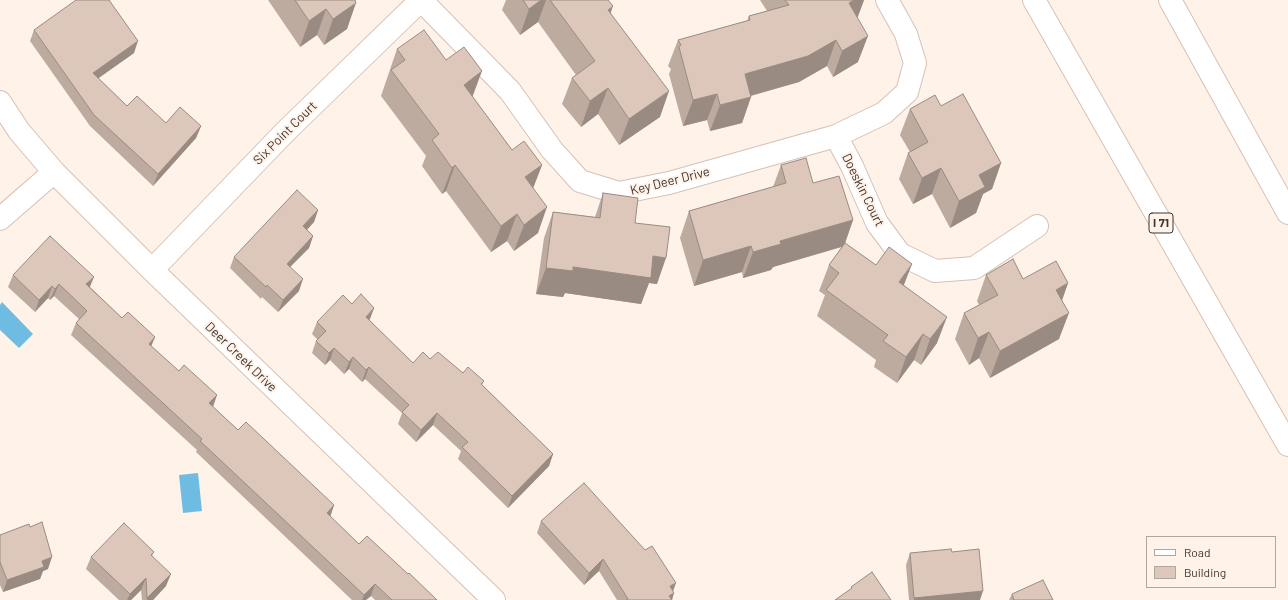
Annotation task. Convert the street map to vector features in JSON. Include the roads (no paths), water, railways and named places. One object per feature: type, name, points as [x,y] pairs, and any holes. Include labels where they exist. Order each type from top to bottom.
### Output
[{"type":"main road","name":"Key Deer Drive","points":[[421,0],[510,91],[552,150],[580,181],[619,193],[669,183],[836,136],[884,113],[907,92],[914,63],[906,34],[887,0]]},
{"type":"main road","name":"Six Point Court","points":[[152,270],[286,131],[421,0]]},
{"type":"main road","name":"I 71","points":[[1034,0],[1288,446]]},
{"type":"main road","points":[[1170,0],[1288,213]]},
{"type":"main road","name":"Deer Creek Drive","points":[[0,102],[19,131],[54,172],[291,407],[494,600]]},
{"type":"main road","name":"Doeskin Court","points":[[836,136],[852,166],[877,223],[900,254],[935,271],[974,268],[1037,226]]},
{"type":"main road","points":[[0,219],[54,172]]},
{"type":"water","points":[[2,302],[33,334],[19,348],[0,330],[0,305]]},
{"type":"water","points":[[198,473],[202,511],[183,513],[179,475]]}]
